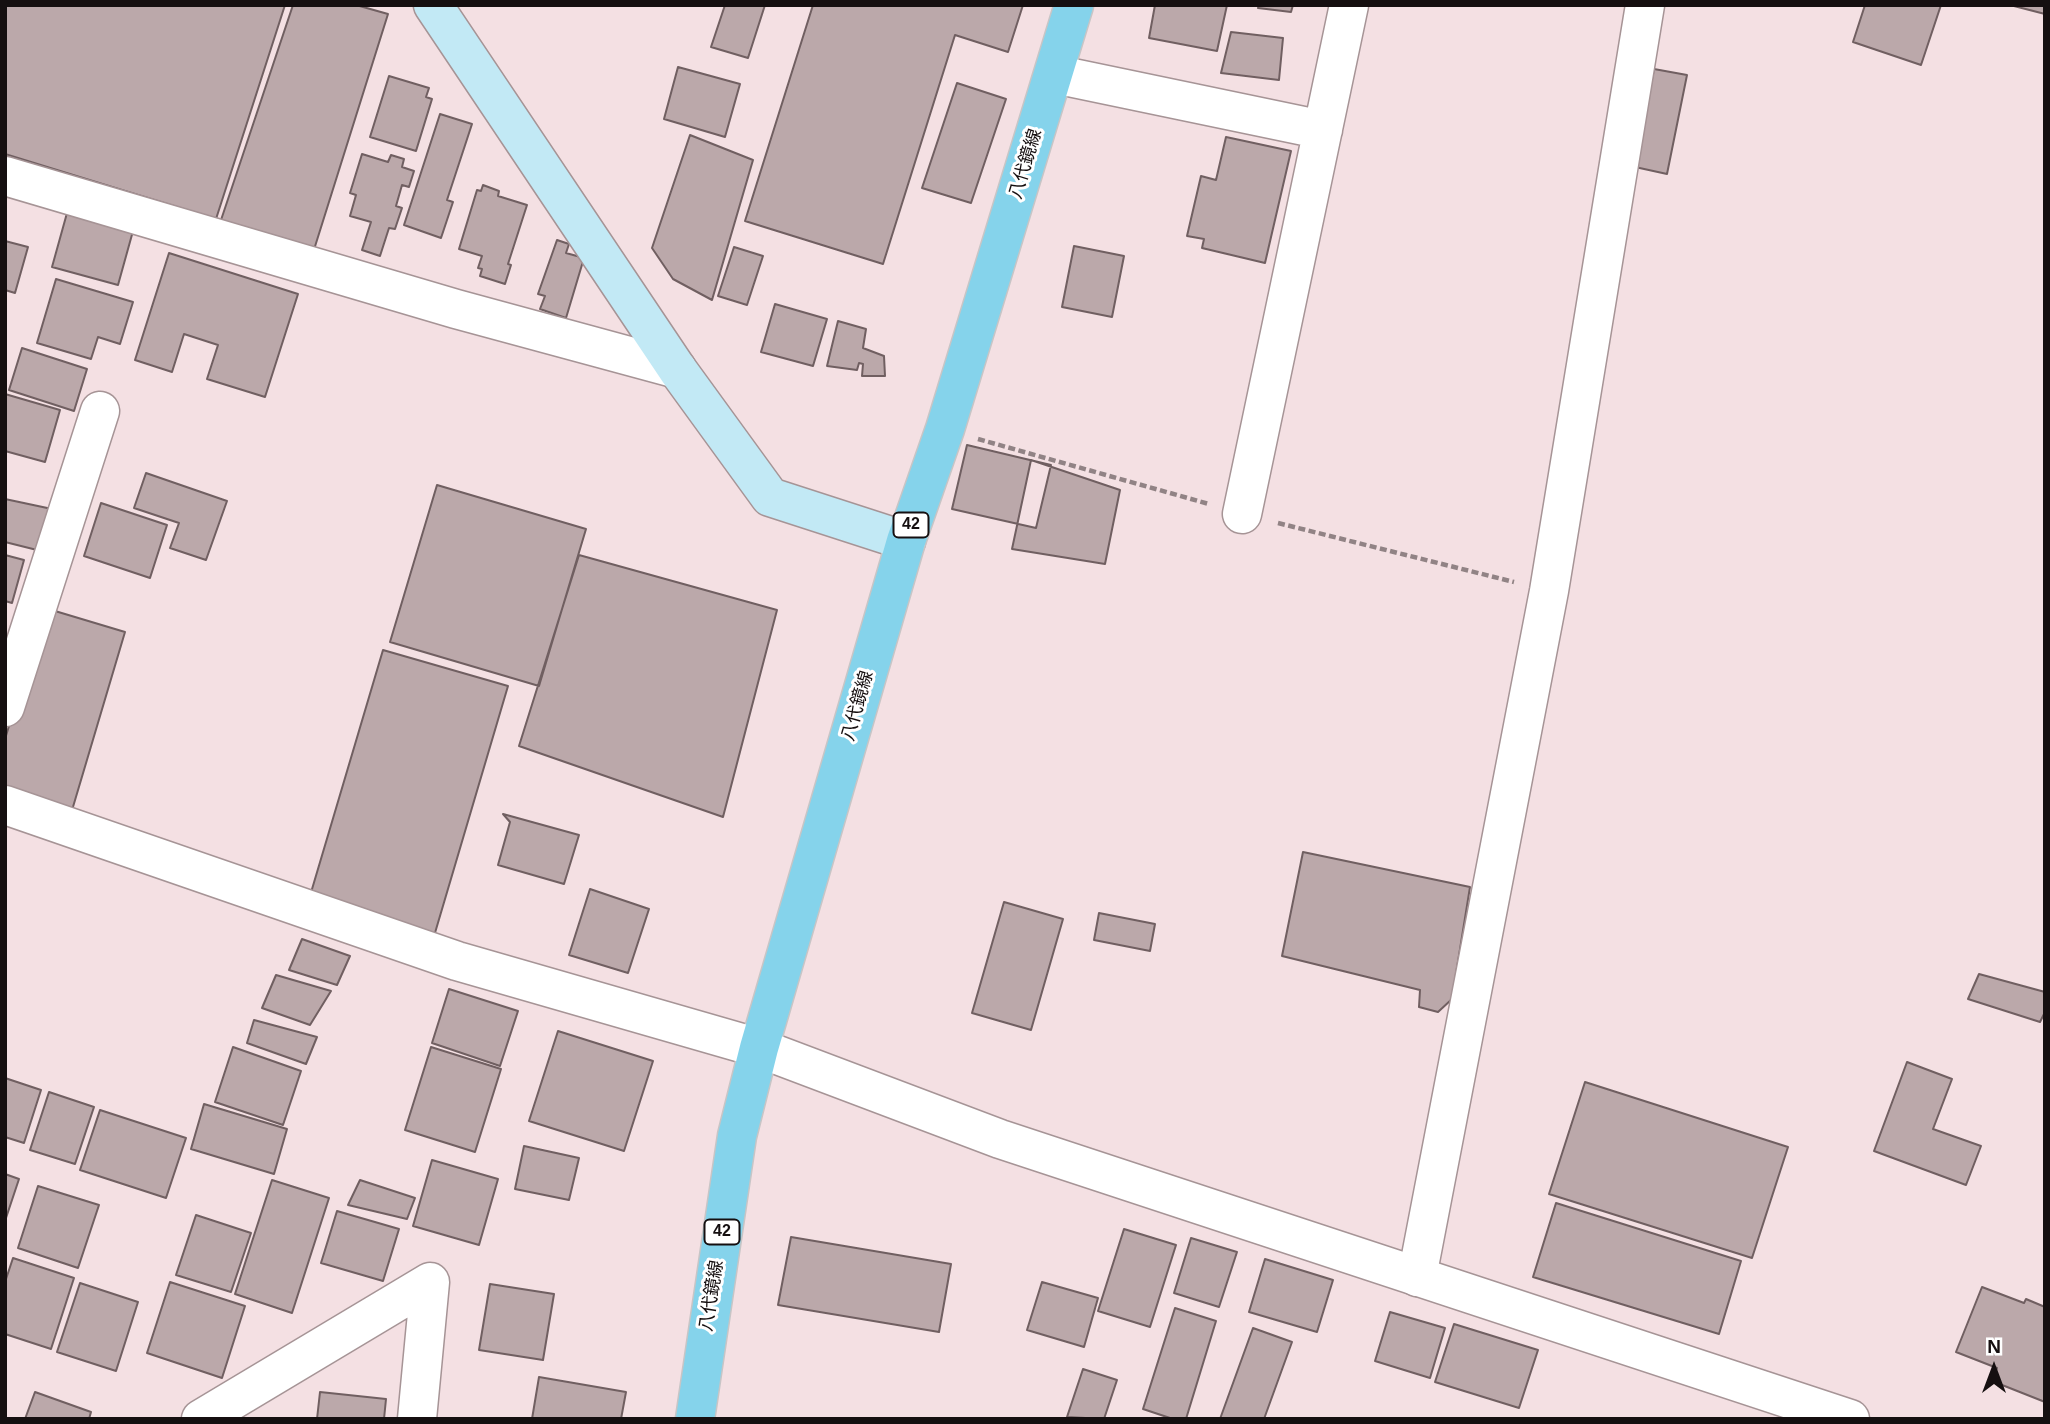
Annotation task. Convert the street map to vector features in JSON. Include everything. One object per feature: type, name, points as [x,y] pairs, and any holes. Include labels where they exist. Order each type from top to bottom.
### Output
[{"type":"main road","points":[[433,5],[677,369],[770,497],[906,541]]},
{"type":"main road","name":"八代鏡線","points":[[695,1419],[737,1136],[759,1048],[906,541],[945,429],[1074,5]]},
{"type":"street","points":[[1242,514],[1349,5]]},
{"type":"street","points":[[1417,1277],[1549,591],[1645,5]]},
{"type":"street","points":[[1054,74],[1323,130]]},
{"type":"street","points":[[5,176],[456,309],[677,369]]},
{"type":"street","points":[[5,707],[100,411]]},
{"type":"street","points":[[5,805],[457,961],[759,1048],[1000,1139],[1850,1419]]},
{"type":"street","points":[[201,1419],[430,1283],[417,1419]]},
{"type":"building","points":[[5,5],[285,5],[216,219],[5,154]]},
{"type":"building","points":[[293,5],[356,5],[388,14],[312,256],[218,229]]},
{"type":"building","points":[[725,5],[765,5],[748,58],[711,47]]},
{"type":"building","points":[[813,5],[1023,5],[1008,52],[955,35],[883,264],[745,221]]},
{"type":"building","points":[[1155,5],[1227,5],[1217,51],[1149,38]]},
{"type":"building","points":[[1259,5],[1293,5],[1291,12],[1258,8]]},
{"type":"building","points":[[1865,5],[1941,5],[1921,65],[1853,42]]},
{"type":"building","points":[[2010,5],[2045,5],[2045,14]]},
{"type":"building","points":[[1231,32],[1283,38],[1279,80],[1221,73]]},
{"type":"building","points":[[678,67],[740,84],[725,137],[664,119]]},
{"type":"building","points":[[1654,69],[1687,75],[1667,174],[1635,167]]},
{"type":"building","points":[[389,76],[429,88],[426,97],[432,99],[416,151],[370,137]]},
{"type":"building","points":[[957,83],[1006,99],[971,203],[922,188]]},
{"type":"building","points":[[440,114],[472,124],[447,200],[453,202],[441,238],[404,225]]},
{"type":"building","points":[[690,135],[753,160],[712,300],[673,279],[652,248]]},
{"type":"building","points":[[1226,137],[1291,151],[1265,263],[1202,248],[1204,239],[1187,236],[1201,176],[1216,180]]},
{"type":"building","points":[[362,154],[388,162],[391,155],[404,159],[402,167],[414,171],[409,187],[402,185],[396,206],[402,208],[395,229],[389,228],[380,256],[362,250],[371,222],[350,216],[356,195],[350,193]]},
{"type":"building","points":[[483,185],[499,191],[498,196],[527,205],[508,264],[511,265],[505,284],[480,276],[482,269],[478,268],[482,256],[459,249],[477,190],[481,191]]},
{"type":"building","points":[[67,213],[133,231],[118,285],[52,267]]},
{"type":"building","points":[[557,240],[569,244],[566,253],[584,258],[566,318],[540,309],[545,296],[538,294]]},
{"type":"building","points":[[5,241],[28,247],[15,293],[5,290]]},
{"type":"building","points":[[1074,246],[1124,256],[1112,317],[1062,307]]},
{"type":"building","points":[[734,247],[763,256],[747,305],[718,296]]},
{"type":"building","points":[[169,253],[298,294],[265,397],[207,379],[218,345],[184,334],[172,372],[135,360]]},
{"type":"building","points":[[56,279],[133,302],[120,344],[98,337],[91,359],[37,343]]},
{"type":"building","points":[[775,304],[827,319],[813,366],[761,352]]},
{"type":"building","points":[[838,321],[866,329],[863,348],[884,356],[885,376],[862,376],[863,364],[859,363],[857,370],[827,366]]},
{"type":"building","points":[[22,348],[87,369],[74,411],[9,390]]},
{"type":"building","points":[[5,394],[60,410],[45,462],[5,451]]},
{"type":"building","points":[[967,445],[1051,465],[1036,528],[952,509]]},
{"type":"building","points":[[1031,460],[1120,490],[1105,564],[1012,549]]},
{"type":"building","points":[[146,473],[227,501],[206,560],[170,548],[179,523],[134,508]]},
{"type":"building","points":[[437,485],[586,529],[539,686],[390,642]]},
{"type":"building","points":[[5,499],[52,509],[41,551],[5,542]]},
{"type":"building","points":[[101,503],[167,525],[150,578],[84,556]]},
{"type":"building","points":[[5,555],[24,560],[12,603],[5,601]]},
{"type":"building","points":[[579,555],[777,610],[723,817],[519,746]]},
{"type":"building","points":[[45,608],[125,632],[70,817],[5,798],[5,739]]},
{"type":"building","points":[[383,650],[508,686],[432,943],[307,906]]},
{"type":"building","points":[[503,814],[579,835],[564,884],[498,865],[510,822]]},
{"type":"building","points":[[1303,852],[1470,887],[1452,999],[1438,1012],[1419,1007],[1420,990],[1282,956]]},
{"type":"building","points":[[590,889],[649,909],[628,973],[569,955]]},
{"type":"building","points":[[1004,902],[1063,919],[1031,1030],[972,1013]]},
{"type":"building","points":[[1099,913],[1155,924],[1150,951],[1094,940]]},
{"type":"building","points":[[302,939],[350,956],[337,985],[289,970]]},
{"type":"building","points":[[1979,974],[2045,992],[2045,1012],[2040,1022],[1968,999]]},
{"type":"building","points":[[276,975],[331,991],[310,1025],[262,1008]]},
{"type":"building","points":[[449,989],[518,1011],[500,1066],[432,1043]]},
{"type":"building","points":[[254,1020],[317,1037],[306,1064],[247,1043]]},
{"type":"building","points":[[558,1031],[653,1061],[624,1151],[529,1121]]},
{"type":"building","points":[[233,1047],[301,1071],[283,1125],[215,1102]]},
{"type":"building","points":[[431,1047],[501,1069],[475,1152],[405,1130]]},
{"type":"building","points":[[1907,1062],[1952,1079],[1933,1129],[1981,1146],[1966,1185],[1874,1151]]},
{"type":"building","points":[[5,1078],[41,1090],[24,1143],[5,1137]]},
{"type":"building","points":[[1585,1082],[1788,1147],[1752,1258],[1549,1194]]},
{"type":"building","points":[[49,1092],[94,1107],[75,1164],[30,1150]]},
{"type":"building","points":[[204,1104],[287,1129],[274,1174],[191,1149]]},
{"type":"building","points":[[100,1110],[186,1138],[166,1198],[80,1170]]},
{"type":"building","points":[[524,1146],[579,1158],[569,1200],[515,1189]]},
{"type":"building","points":[[432,1160],[498,1179],[479,1245],[413,1226]]},
{"type":"building","points":[[5,1174],[19,1179],[5,1221]]},
{"type":"building","points":[[272,1180],[329,1198],[292,1313],[235,1294]]},
{"type":"building","points":[[360,1180],[415,1198],[407,1219],[348,1205]]},
{"type":"building","points":[[38,1186],[99,1205],[78,1268],[18,1248]]},
{"type":"building","points":[[1556,1203],[1741,1261],[1719,1334],[1533,1277]]},
{"type":"building","points":[[337,1211],[399,1229],[383,1281],[321,1263]]},
{"type":"building","points":[[196,1215],[251,1233],[231,1292],[176,1275]]},
{"type":"building","points":[[1124,1229],[1176,1245],[1150,1327],[1098,1311]]},
{"type":"building","points":[[791,1237],[951,1264],[939,1332],[778,1305]]},
{"type":"building","points":[[1191,1238],[1237,1252],[1219,1307],[1174,1293]]},
{"type":"building","points":[[13,1258],[74,1278],[51,1349],[5,1334],[5,1282]]},
{"type":"building","points":[[1265,1259],[1333,1280],[1317,1332],[1249,1312]]},
{"type":"building","points":[[170,1282],[245,1306],[222,1378],[147,1353]]},
{"type":"building","points":[[1042,1282],[1098,1298],[1084,1347],[1027,1330]]},
{"type":"building","points":[[80,1283],[138,1302],[116,1371],[57,1352]]},
{"type":"building","points":[[490,1284],[554,1294],[543,1360],[479,1350]]},
{"type":"building","points":[[1982,1287],[2024,1303],[2026,1299],[2045,1307],[2045,1402],[1992,1381],[1997,1368],[1956,1352]]},
{"type":"building","points":[[1175,1308],[1216,1321],[1186,1419],[1173,1419],[1143,1409]]},
{"type":"building","points":[[1390,1312],[1445,1328],[1430,1378],[1375,1361]]},
{"type":"building","points":[[1454,1324],[1538,1350],[1519,1408],[1435,1382]]},
{"type":"building","points":[[1253,1328],[1292,1342],[1264,1419],[1220,1419]]},
{"type":"building","points":[[1083,1369],[1117,1380],[1104,1419],[1067,1417]]},
{"type":"building","points":[[539,1377],[626,1392],[621,1419],[532,1419]]},
{"type":"building","points":[[35,1392],[91,1412],[89,1419],[25,1419]]},
{"type":"building","points":[[320,1392],[386,1399],[384,1419],[317,1419]]}]
